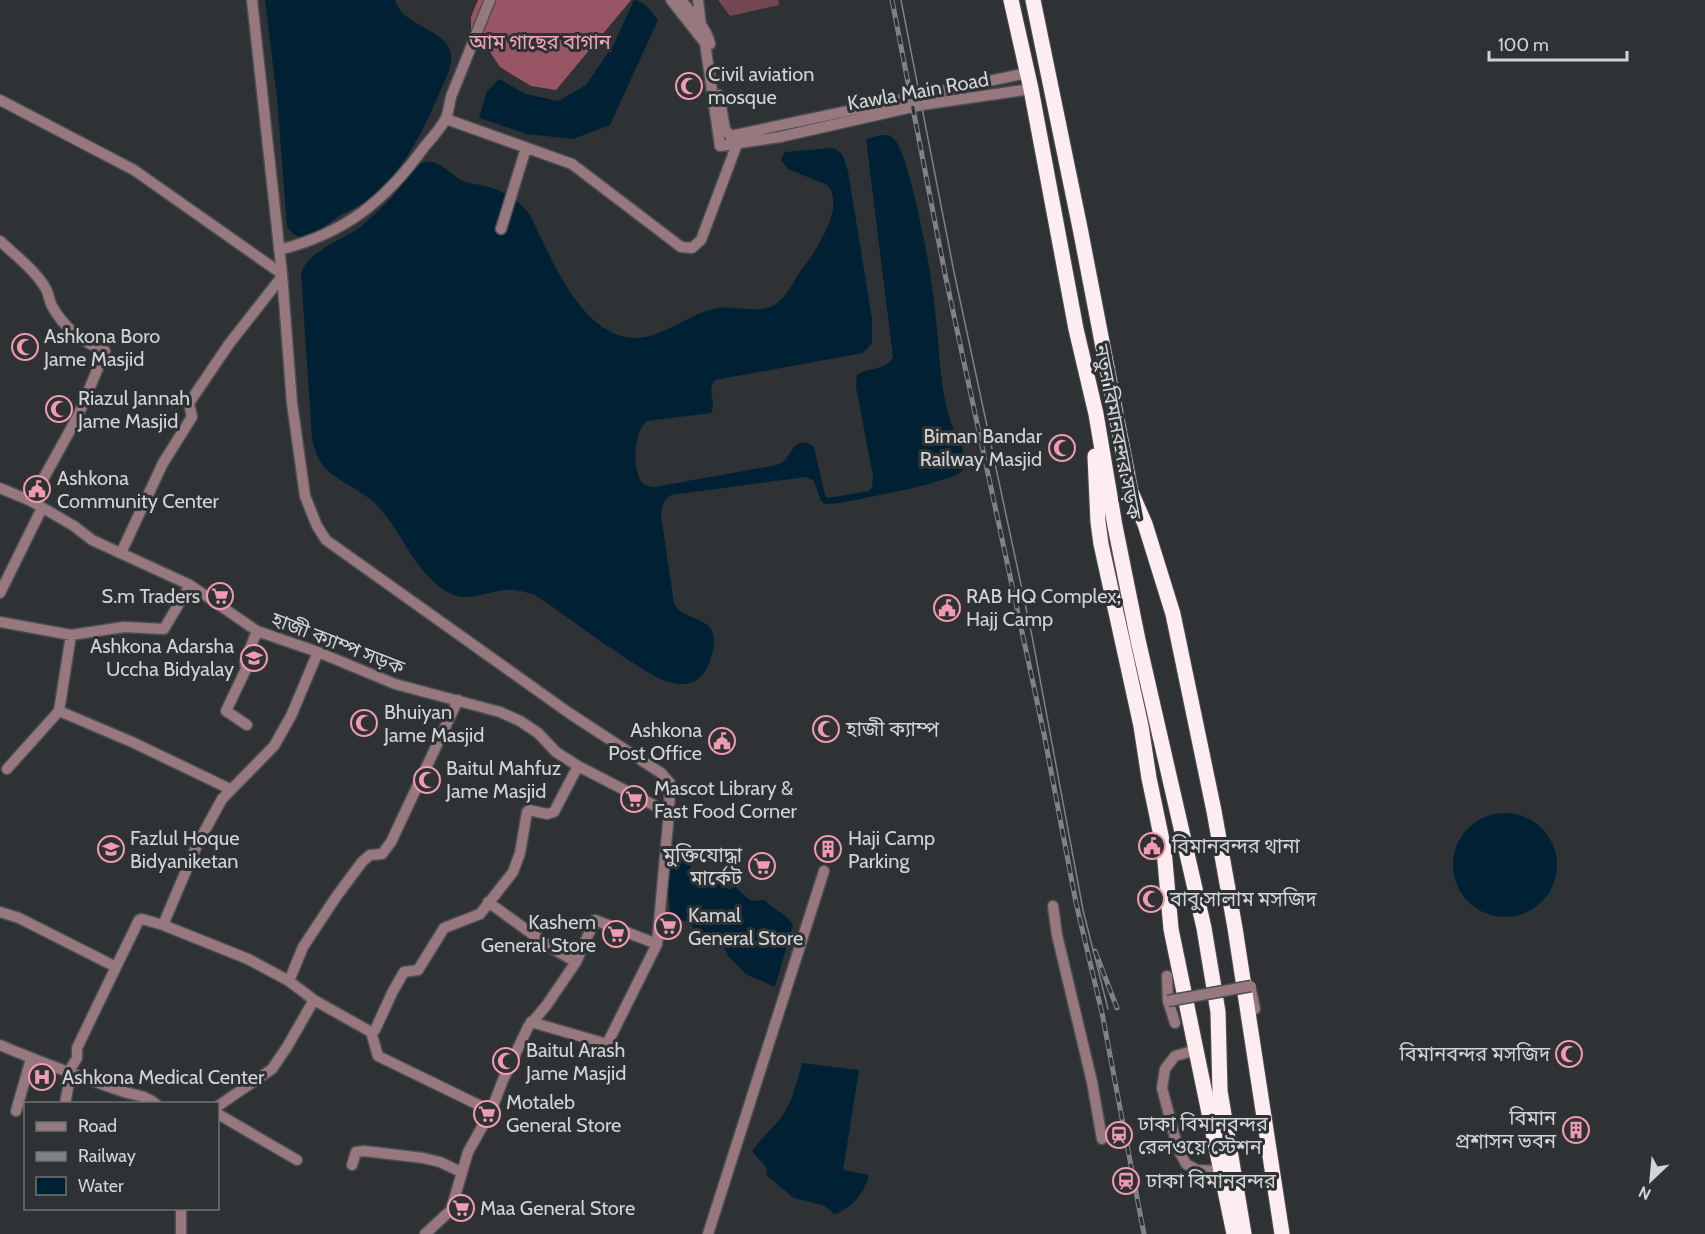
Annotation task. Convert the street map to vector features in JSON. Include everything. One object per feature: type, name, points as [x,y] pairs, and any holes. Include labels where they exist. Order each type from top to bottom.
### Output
[{"type":"highway","name":"নতুন বিমানবন্দর সড়ক","points":[[1011,0],[1076,328],[1104,455],[1133,618],[1191,870],[1209,963],[1218,1012],[1220,1091],[1244,1234]]},
{"type":"highway","name":"নতুন বিমানবন্দর সড়ক","points":[[1033,0],[1078,216],[1131,492],[1145,524],[1173,614],[1214,811],[1282,1234]]},
{"type":"highway","name":"নতুন বিমানবন্দর সড়ক","points":[[1095,445],[1101,544],[1142,726],[1149,778],[1164,850],[1171,929],[1234,1234]]},
{"type":"street","points":[[252,0],[282,274],[292,404],[306,496],[317,526],[326,540],[560,706],[661,773],[670,783],[657,944],[607,1044],[531,1022]]},
{"type":"street","points":[[279,250],[308,243],[329,234],[376,201],[412,164],[446,119],[450,100],[490,0]]},
{"type":"street","points":[[446,119],[572,164],[681,247],[692,248],[701,240],[737,144],[720,146],[705,44],[671,0]]},
{"type":"street","name":"Kawla Main Road","points":[[681,0],[709,38],[725,129],[730,136],[1027,73]]},
{"type":"street","points":[[698,0],[701,26]]},
{"type":"street","name":"Kawla Main Road","points":[[737,144],[780,137],[921,105],[1030,89]]},
{"type":"street","points":[[0,100],[134,170],[282,274]]},
{"type":"street","points":[[501,229],[526,148]]},
{"type":"street","points":[[0,241],[46,288],[51,304],[64,326],[91,346],[105,351],[78,416],[31,501]]},
{"type":"street","points":[[121,553],[163,464],[192,417],[189,403],[282,274]]},
{"type":"street","name":"হাজী ক্যাম্প সড়ক","points":[[0,488],[31,501],[74,526],[92,540],[190,585],[256,631],[318,652],[395,684],[500,712],[520,721],[538,733],[556,752],[578,766],[669,813]]},
{"type":"street","points":[[0,593],[42,508]]},
{"type":"street","points":[[0,622],[71,635],[124,627],[164,629],[190,585]]},
{"type":"street","points":[[247,725],[226,711],[246,669],[247,654],[256,631]]},
{"type":"street","points":[[7,769],[59,711],[71,635]]},
{"type":"street","points":[[163,925],[197,845],[222,799],[274,746],[291,716],[318,652]]},
{"type":"street","points":[[289,981],[303,946],[336,897],[362,862],[370,855],[382,854],[391,842],[458,700]]},
{"type":"street","points":[[59,711],[141,746],[231,789]]},
{"type":"street","points":[[371,1032],[375,1030],[404,972],[418,970],[444,928],[477,916],[513,872],[520,853],[525,815],[529,810],[547,814],[554,812],[578,766]]},
{"type":"street","points":[[708,1234],[824,871]]},
{"type":"street","points":[[488,902],[553,949],[576,962]]},
{"type":"street","points":[[1053,906],[1057,935],[1092,1082],[1102,1139]]},
{"type":"street","points":[[0,912],[19,918],[116,967]]},
{"type":"street","points":[[65,1102],[70,1072],[77,1058],[76,1048],[139,920],[142,919],[163,925],[248,959],[289,981],[314,1000],[371,1032],[378,1056],[491,1111]]},
{"type":"street","points":[[425,1234],[451,1210],[468,1152],[480,1134],[531,1022],[546,1006],[576,962],[596,920],[657,944]]},
{"type":"street","points":[[1247,960],[1255,1009]]},
{"type":"street","points":[[1167,976],[1168,1001],[1175,1023]]},
{"type":"street","points":[[1168,1001],[1251,986]]},
{"type":"street","points":[[219,1105],[272,1069],[314,1000]]},
{"type":"street","points":[[0,1045],[31,1059],[154,1102]]},
{"type":"street","points":[[1196,1050],[1175,1056],[1165,1069],[1162,1088],[1178,1149],[1186,1164],[1197,1170],[1221,1171]]},
{"type":"street","points":[[16,1111],[31,1059]]},
{"type":"street","points":[[219,1115],[297,1160]]},
{"type":"street","points":[[352,1165],[356,1152],[364,1151],[423,1158],[440,1162],[461,1172]]},
{"type":"street","points":[[181,1210],[182,1234]]},
{"type":"shaded area","points":[[718,0],[778,0],[779,5],[730,16]]},
{"type":"green space","name":"আম গাছের বাগান","points":[[478,0],[631,0],[556,90],[531,86],[500,67],[490,52],[471,46],[471,17]]},
{"type":"water","points":[[265,0],[395,0],[407,17],[442,39],[451,55],[451,65],[426,123],[403,163],[371,197],[310,235],[297,236],[287,226],[277,98]]},
{"type":"water","points":[[634,0],[650,10],[658,20],[610,125],[573,139],[527,134],[479,118],[487,91],[499,79],[526,94],[558,101],[586,85],[614,44]]},
{"type":"water","points":[[882,135],[891,137],[899,146],[912,186],[930,273],[943,392],[953,428],[964,455],[964,466],[962,471],[942,480],[840,503],[825,504],[821,501],[814,481],[806,477],[668,497],[663,504],[661,515],[674,604],[682,612],[707,625],[714,637],[708,666],[703,675],[695,681],[686,684],[674,683],[653,675],[535,595],[508,590],[460,597],[440,588],[418,565],[381,510],[370,499],[334,475],[320,462],[312,439],[301,273],[306,264],[320,250],[357,229],[375,214],[418,165],[428,162],[439,164],[463,181],[498,190],[515,200],[530,215],[560,275],[588,314],[605,328],[624,337],[645,337],[713,309],[758,309],[772,306],[780,301],[819,244],[831,218],[833,206],[832,195],[827,185],[788,169],[781,160],[785,152],[831,148],[841,153],[848,171],[872,319],[872,343],[863,353],[715,380],[711,388],[713,409],[711,413],[647,421],[639,432],[636,468],[642,483],[654,487],[775,465],[784,461],[796,445],[803,443],[814,447],[825,495],[828,498],[869,491],[872,487],[873,476],[856,387],[857,375],[886,365],[893,357],[866,139]]},
{"type":"water","points":[[1505,813],[1525,817],[1542,828],[1553,845],[1557,865],[1553,885],[1542,902],[1525,913],[1505,917],[1485,913],[1468,902],[1457,885],[1453,865],[1457,845],[1468,828],[1485,817]]},
{"type":"water","points":[[674,842],[689,842],[688,853],[691,869],[704,876],[720,879],[728,890],[735,887],[751,901],[765,900],[786,916],[793,925],[775,987],[746,974],[729,957],[722,944],[694,929],[689,921],[671,919],[668,890]]},
{"type":"water","points":[[802,1063],[859,1070],[843,1170],[869,1175],[864,1188],[852,1204],[834,1214],[825,1206],[794,1198],[767,1176],[766,1167],[752,1151],[785,1112],[794,1092]]},
{"type":"tram line","points":[[901,0],[954,272],[1032,636],[1083,910],[1108,1009]]},
{"type":"railway","points":[[892,0],[945,274],[1044,734],[1076,903],[1102,1013],[1144,1234]]},
{"type":"railway","points":[[1095,951],[1117,1008]]},
{"type":"place","name":"Civil aviation mosque","points":[[689,86]]},
{"type":"place","name":"Ashkona Boro Jame Masjid","points":[[25,347]]},
{"type":"place","name":"Riazul Jannah Jame Masjid","points":[[59,409]]},
{"type":"place","name":"Biman Bandar Railway Masjid","points":[[1062,448]]},
{"type":"place","name":"Ashkona Community Center","points":[[37,489]]},
{"type":"place","name":"S.m Traders","points":[[220,596]]},
{"type":"place","name":"RAB HQ Complex, Hajj Camp","points":[[947,608]]},
{"type":"place","name":"Ashkona Adarsha Uccha Bidyalay","points":[[254,658]]},
{"type":"place","name":"Bhuiyan Jame Masjid","points":[[364,723]]},
{"type":"place","name":"হাজী ক্যাম্প","points":[[826,729]]},
{"type":"place","name":"Ashkona Post Office","points":[[722,741]]},
{"type":"place","name":"Baitul Mahfuz Jame Masjid","points":[[427,780]]},
{"type":"place","name":"Mascot Library & Fast Food Corner","points":[[634,799]]},
{"type":"place","name":"বিমানবন্দর থানা","points":[[1152,846]]},
{"type":"place","name":"Fazlul Hoque Bidyaniketan","points":[[111,849]]},
{"type":"place","name":"Haji Camp Parking","points":[[828,849]]},
{"type":"place","name":"মুক্তিযোদ্ধা মার্কেট","points":[[762,866]]},
{"type":"place","name":"বাবু সালাম মসজিদ","points":[[1151,899]]},
{"type":"place","name":"Kamal General Store","points":[[668,926]]},
{"type":"place","name":"Kashem General Store","points":[[616,934]]},
{"type":"place","name":"বিমানবন্দর মসজিদ","points":[[1569,1054]]},
{"type":"place","name":"Baitul Arash Jame Masjid","points":[[506,1061]]},
{"type":"place","name":"Ashkona Medical Center","points":[[42,1077]]},
{"type":"place","name":"Motaleb General Store","points":[[487,1114]]},
{"type":"place","name":"বিমান প্রশাসন ভবন","points":[[1576,1130]]},
{"type":"place","name":"ঢাকা বিমানবন্দর রেলওয়ে স্টেশন","points":[[1119,1135]]},
{"type":"place","name":"ঢাকা বিমানবন্দর","points":[[1126,1181]]},
{"type":"place","name":"Maa General Store","points":[[461,1208]]}]
